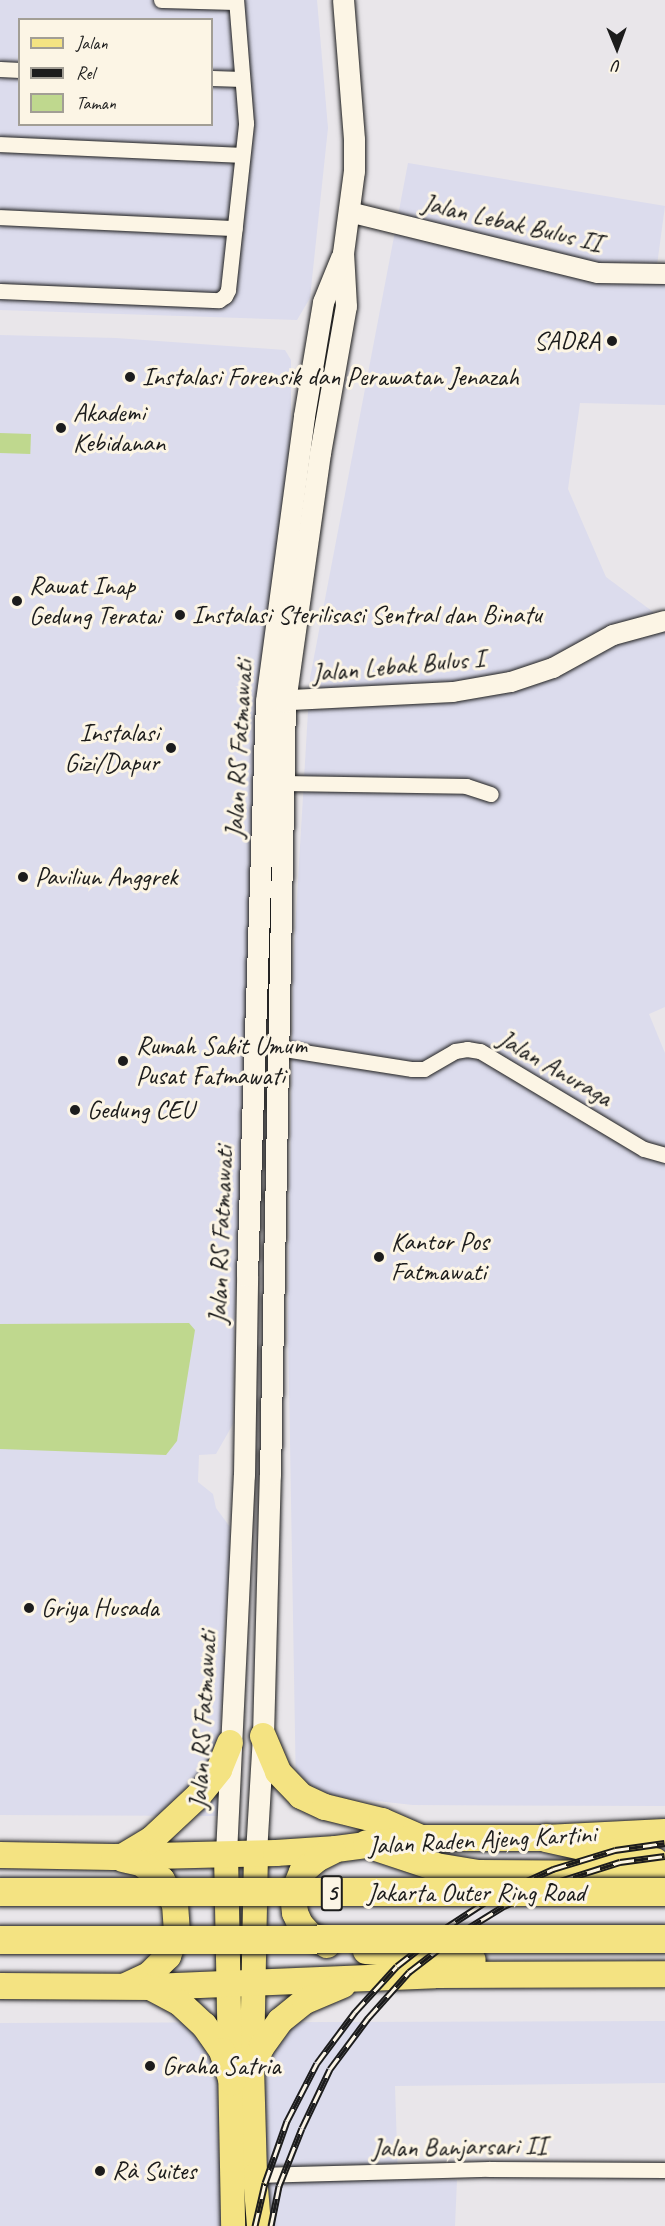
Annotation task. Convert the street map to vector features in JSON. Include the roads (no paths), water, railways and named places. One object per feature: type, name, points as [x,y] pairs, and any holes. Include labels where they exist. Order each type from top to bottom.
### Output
[{"type":"highway","points":[[262,1736],[278,1772],[301,1796],[325,1807],[382,1821],[420,1838]]},
{"type":"highway","points":[[119,1856],[152,1839],[199,1795],[219,1770],[230,1743]]},
{"type":"highway","name":"Jalan Raden Ajeng Kartini","points":[[119,1856],[336,1850],[420,1838],[546,1838],[665,1832]]},
{"type":"highway","points":[[546,1838],[582,1848],[665,1863]]},
{"type":"highway","points":[[367,1844],[436,1868],[478,1874],[633,1875],[665,1870]]},
{"type":"highway","points":[[336,1850],[317,1859],[302,1872],[293,1894],[295,1913],[300,1924],[309,1934],[328,1945],[347,1949],[660,1974]]},
{"type":"highway","points":[[0,1855],[119,1856],[141,1863],[162,1880],[175,1904],[177,1930],[168,1956],[149,1975],[122,1987]]},
{"type":"highway","name":"Jakarta Outer Ring Road","points":[[0,1892],[665,1892]]},
{"type":"highway","name":"Jakarta Outer Ring Road","points":[[0,1940],[665,1939]]},
{"type":"highway","points":[[0,1986],[152,1988],[435,1975],[660,1974]]},
{"type":"highway","points":[[152,1988],[180,2003],[204,2025],[222,2052],[242,2074],[280,2021],[305,2001],[338,1986],[372,1978]]},
{"type":"main road","name":"Jalan RS Fatmawati","points":[[315,418],[330,393],[346,306],[343,253],[349,212],[354,139],[343,0]]},
{"type":"main road","name":"Jalan RS Fatmawati","points":[[242,1983],[226,1854],[244,1475],[247,1276],[276,701],[315,418],[309,389],[323,302],[343,253]]},
{"type":"main road","points":[[309,389],[330,393]]},
{"type":"main road","name":"Jalan RS Fatmawati","points":[[233,2226],[242,2074],[242,1983],[256,1853],[262,1736],[283,783],[276,701]]},
{"type":"main road","points":[[247,1276],[273,1276]]},
{"type":"main road","name":"Jalan RS Fatmawati","points":[[242,2074],[259,2226]]},
{"type":"street","points":[[0,291],[219,300],[228,290],[246,123],[236,1],[161,0]]},
{"type":"street","points":[[0,69],[18,70]]},
{"type":"street","points":[[213,78],[242,79]]},
{"type":"street","points":[[0,144],[242,155]]},
{"type":"street","name":"Jalan Lebak Bulus II","points":[[349,212],[598,273],[665,274]]},
{"type":"street","points":[[0,218],[235,228]]},
{"type":"street","name":"Jalan Lebak Bulus I","points":[[276,701],[453,692],[511,682],[553,668],[614,635],[665,621]]},
{"type":"street","points":[[283,783],[466,786],[491,794]]},
{"type":"street","name":"Jalan Anuraga","points":[[278,1048],[411,1069],[424,1069],[455,1051],[467,1049],[480,1052],[496,1059],[644,1149],[665,1155]]},
{"type":"street","name":"Jalan Banjarsari II","points":[[255,2175],[489,2169],[665,2170]]},
{"type":"railway","points":[[255,2226],[265,2183],[287,2121],[317,2063],[355,2012],[397,1966],[444,1929],[496,1895],[553,1869],[615,1850],[665,1843]]},
{"type":"railway","points":[[271,2226],[279,2186],[302,2128],[330,2069],[368,2018],[409,1972],[457,1935],[504,1906],[560,1881],[620,1862],[665,1856]]},
{"type":"place","name":"SADRA","points":[[612,341]]},
{"type":"place","name":"Instalasi Forensik dan Perawatan Jenazah","points":[[130,377]]},
{"type":"place","name":"Akademi Kebidanan","points":[[61,428]]},
{"type":"place","name":"Rawat Inap Gedung Teratai","points":[[17,601]]},
{"type":"place","name":"Instalasi Sterilisasi Sentral dan Binatu","points":[[180,615]]},
{"type":"place","name":"Instalasi Gizi/Dapur","points":[[171,748]]},
{"type":"place","name":"Paviliun Anggrek","points":[[23,877]]},
{"type":"place","name":"Rumah Sakit Umum Pusat Fatmawati","points":[[123,1061]]},
{"type":"place","name":"Gedung CEU","points":[[75,1110]]},
{"type":"place","name":"Kantor Pos Fatmawati","points":[[379,1257]]},
{"type":"place","name":"Griya Husada","points":[[29,1608]]},
{"type":"place","name":"Graha Satria","points":[[150,2066]]},
{"type":"place","name":"Rà Suites","points":[[100,2171]]}]
